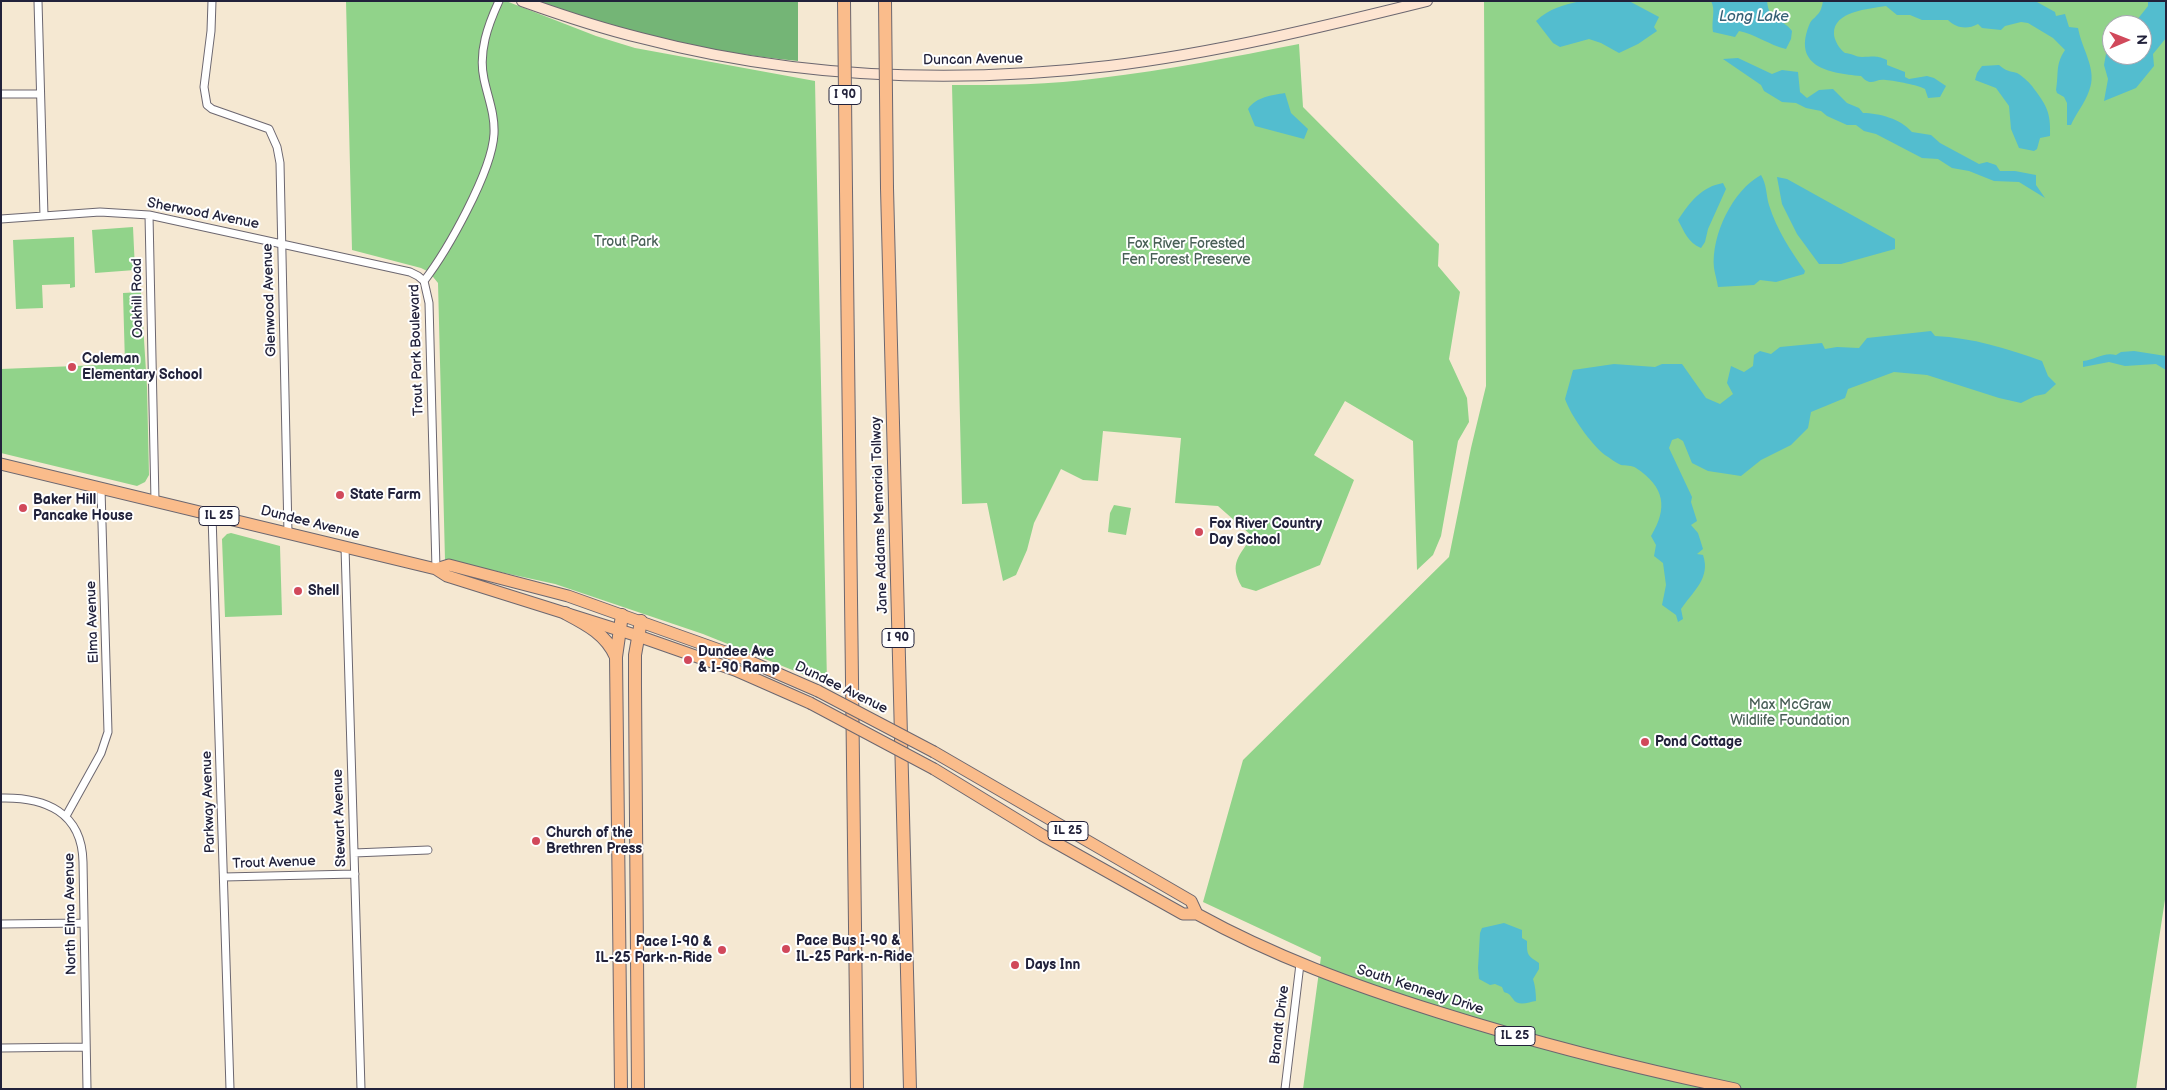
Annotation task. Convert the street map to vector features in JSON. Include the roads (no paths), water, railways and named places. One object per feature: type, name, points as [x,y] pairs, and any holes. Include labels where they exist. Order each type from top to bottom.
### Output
[{"type":"highway","name":"Jane Addams Memorial Tollway","points":[[844,1],[856,1089]]},
{"type":"highway","name":"Jane Addams Memorial Tollway","points":[[885,1],[886,188],[910,1089]]},
{"type":"highway","points":[[566,613],[594,629],[616,657]]},
{"type":"highway","points":[[621,1089],[616,657],[622,615]]},
{"type":"highway","points":[[638,1089],[635,686],[638,636],[641,621]]},
{"type":"highway","points":[[637,971],[645,1089]]},
{"type":"main road","name":"Dundee Avenue","points":[[1,464],[436,569],[447,576],[638,636],[735,670],[810,703],[934,769],[1042,834],[1183,914],[1197,914],[1300,964]]},
{"type":"main road","name":"Dundee Avenue","points":[[436,569],[449,565],[568,596],[742,658],[818,691],[934,752],[1191,902],[1197,914]]},
{"type":"main road","name":"South Kennedy Drive","points":[[1300,964],[1399,1000],[1499,1032],[1630,1067],[1735,1089]]},
{"type":"street","points":[[38,1],[39,94],[44,216]]},
{"type":"street","name":"Glenwood Avenue","points":[[212,1],[211,31],[204,87],[207,105],[212,109],[269,129],[280,163],[288,533]]},
{"type":"street","name":"Trout Park Boulevard","points":[[436,569],[429,303],[424,282],[442,256],[475,192],[486,168],[494,141],[494,119],[482,72],[482,55],[499,1]]},
{"type":"street","name":"Duncan Avenue","points":[[522,1],[588,24],[643,39],[722,56],[824,71],[940,76],[1059,71],[1150,60],[1257,40],[1427,1]]},
{"type":"street","points":[[1,94],[39,94]]},
{"type":"street","name":"Sherwood Avenue","points":[[1,218],[108,212],[149,215],[281,242],[410,272],[424,282]]},
{"type":"street","name":"Oakhill Road","points":[[149,215],[155,501]]},
{"type":"street","name":"Elma Avenue","points":[[66,816],[107,739],[101,489]]},
{"type":"street","name":"Parkway Avenue","points":[[212,515],[230,1089]]},
{"type":"street","name":"Stewart Avenue","points":[[346,547],[361,1089]]},
{"type":"street","points":[[1,798],[38,801],[66,816]]},
{"type":"street","name":"North Elma Avenue","points":[[66,816],[76,831],[82,848],[87,1089]]},
{"type":"street","points":[[354,853],[428,850]]},
{"type":"street","name":"Trout Avenue","points":[[224,877],[354,874]]},
{"type":"street","points":[[1,924],[84,923]]},
{"type":"street","name":"Brandt Drive","points":[[1285,1089],[1300,964]]},
{"type":"street","points":[[1,1048],[86,1047]]},
{"type":"water","points":[[1581,1],[1629,1],[1659,17],[1654,27],[1657,31],[1638,44],[1619,53],[1589,39],[1560,47],[1553,43],[1536,21],[1546,13],[1557,8]]},
{"type":"water","name":"Long Lake","points":[[1711,1],[1767,1],[1770,13],[1792,31],[1791,39],[1786,49],[1739,31],[1735,37],[1713,32],[1713,8]]},
{"type":"water","points":[[1823,1],[2037,2],[2055,12],[2056,16],[2065,14],[2069,27],[2078,28],[2091,68],[2092,75],[2089,91],[2071,125],[2067,125],[2067,103],[2064,97],[2057,93],[2056,90],[2059,65],[2065,50],[2053,38],[2028,23],[2021,22],[2005,26],[2001,30],[1982,28],[1978,24],[1962,27],[1948,20],[1922,20],[1910,15],[1897,15],[1886,6],[1853,12],[1839,20],[1835,26],[1834,34],[1838,45],[1845,53],[1887,60],[1887,65],[1905,72],[1905,77],[1909,79],[1927,76],[1934,78],[1946,86],[1940,97],[1928,98],[1925,89],[1901,82],[1882,80],[1871,82],[1861,76],[1826,70],[1816,65],[1809,58],[1805,49],[1805,38],[1810,23],[1821,9]]},
{"type":"water","points":[[2148,1],[2166,1],[2166,38],[2153,54],[2154,66],[2136,88],[2104,101],[2108,79],[2104,65],[2152,65],[2152,15],[2141,15],[2148,6]]},
{"type":"water","points":[[1738,58],[1772,74],[1782,70],[1798,72],[1800,92],[1807,98],[1819,90],[1833,89],[1847,103],[1859,108],[1863,113],[1889,118],[1907,127],[1912,132],[1931,135],[1940,143],[1979,164],[1987,162],[1996,165],[2000,171],[2015,171],[2036,175],[2036,185],[2045,198],[2019,182],[1994,181],[1969,171],[1952,168],[1938,159],[1922,158],[1876,134],[1864,131],[1856,125],[1847,125],[1827,116],[1821,111],[1806,108],[1796,103],[1782,102],[1764,91],[1761,85],[1723,59]]},
{"type":"water","points":[[1999,65],[2006,70],[2017,73],[2027,81],[2041,98],[2047,109],[2050,120],[2050,136],[2040,138],[2037,149],[2034,151],[2019,148],[2011,129],[2009,106],[1996,88],[1975,80],[1982,66]]},
{"type":"water","points":[[1285,93],[1291,113],[1308,129],[1304,139],[1255,126],[1248,109],[1251,105],[1265,97]]},
{"type":"water","points":[[1761,175],[1776,223],[1805,271],[1804,274],[1776,282],[1760,280],[1754,285],[1718,287],[1714,268],[1714,255],[1720,228],[1733,202],[1741,191]]},
{"type":"water","points":[[1777,177],[1787,179],[1895,239],[1895,249],[1841,264],[1819,264],[1797,234],[1782,204]]},
{"type":"water","points":[[1723,183],[1726,189],[1701,248],[1690,240],[1678,220],[1697,196],[1708,188]]},
{"type":"water","points":[[1931,331],[1935,336],[1989,344],[2042,361],[2048,376],[2056,384],[2045,394],[2035,396],[2021,403],[1927,375],[1894,372],[1848,389],[1845,398],[1811,412],[1808,428],[1791,445],[1761,460],[1741,476],[1708,471],[1692,463],[1683,441],[1678,438],[1672,440],[1669,448],[1692,497],[1691,502],[1697,521],[1691,525],[1698,533],[1703,549],[1697,554],[1703,555],[1705,563],[1705,571],[1700,584],[1681,609],[1683,619],[1678,622],[1676,615],[1662,605],[1666,585],[1663,563],[1654,556],[1656,545],[1651,536],[1660,516],[1661,499],[1658,490],[1646,475],[1636,468],[1621,465],[1605,455],[1582,429],[1565,399],[1573,370],[1614,364],[1655,367],[1662,364],[1682,364],[1706,398],[1720,404],[1733,394],[1727,383],[1731,366],[1744,372],[1753,366],[1754,355],[1760,351],[1771,354],[1780,347],[1822,343],[1825,349],[1837,347],[1859,348],[1867,338]]},
{"type":"water","points":[[2134,351],[2166,356],[2166,370],[2156,364],[2125,366],[2109,362],[2083,367],[2083,361],[2103,355],[2116,355],[2121,352]]},
{"type":"water","points":[[1504,923],[1522,930],[1522,938],[1527,941],[1528,954],[1539,963],[1539,969],[1533,979],[1536,1001],[1518,1003],[1509,994],[1504,992],[1502,987],[1495,984],[1490,985],[1479,979],[1480,933],[1482,928]]},
{"type":"place","name":"Coleman Elementary School","points":[[72,367]]},
{"type":"place","name":"State Farm","points":[[340,495]]},
{"type":"place","name":"Baker Hill Pancake House","points":[[23,508]]},
{"type":"place","name":"Fox River Country Day School","points":[[1199,532]]},
{"type":"place","name":"Shell","points":[[298,591]]},
{"type":"place","name":"Dundee Ave & I-90 Ramp","points":[[688,660]]},
{"type":"place","name":"Pond Cottage","points":[[1645,742]]},
{"type":"place","name":"Church of the Brethren Press","points":[[536,841]]},
{"type":"place","name":"Pace Bus I-90 & IL-25 Park-n-Ride","points":[[786,949]]},
{"type":"place","name":"Pace I-90 & IL-25 Park-n-Ride","points":[[722,950]]},
{"type":"place","name":"Days Inn","points":[[1015,965]]},
{"type":"park label","name":"Trout Park","points":[[626,242]]},
{"type":"park label","name":"Fox River Forested Fen Forest Preserve","points":[[1186,252]]},
{"type":"park label","name":"Max McGraw Wildlife Foundation","points":[[1790,714]]}]
